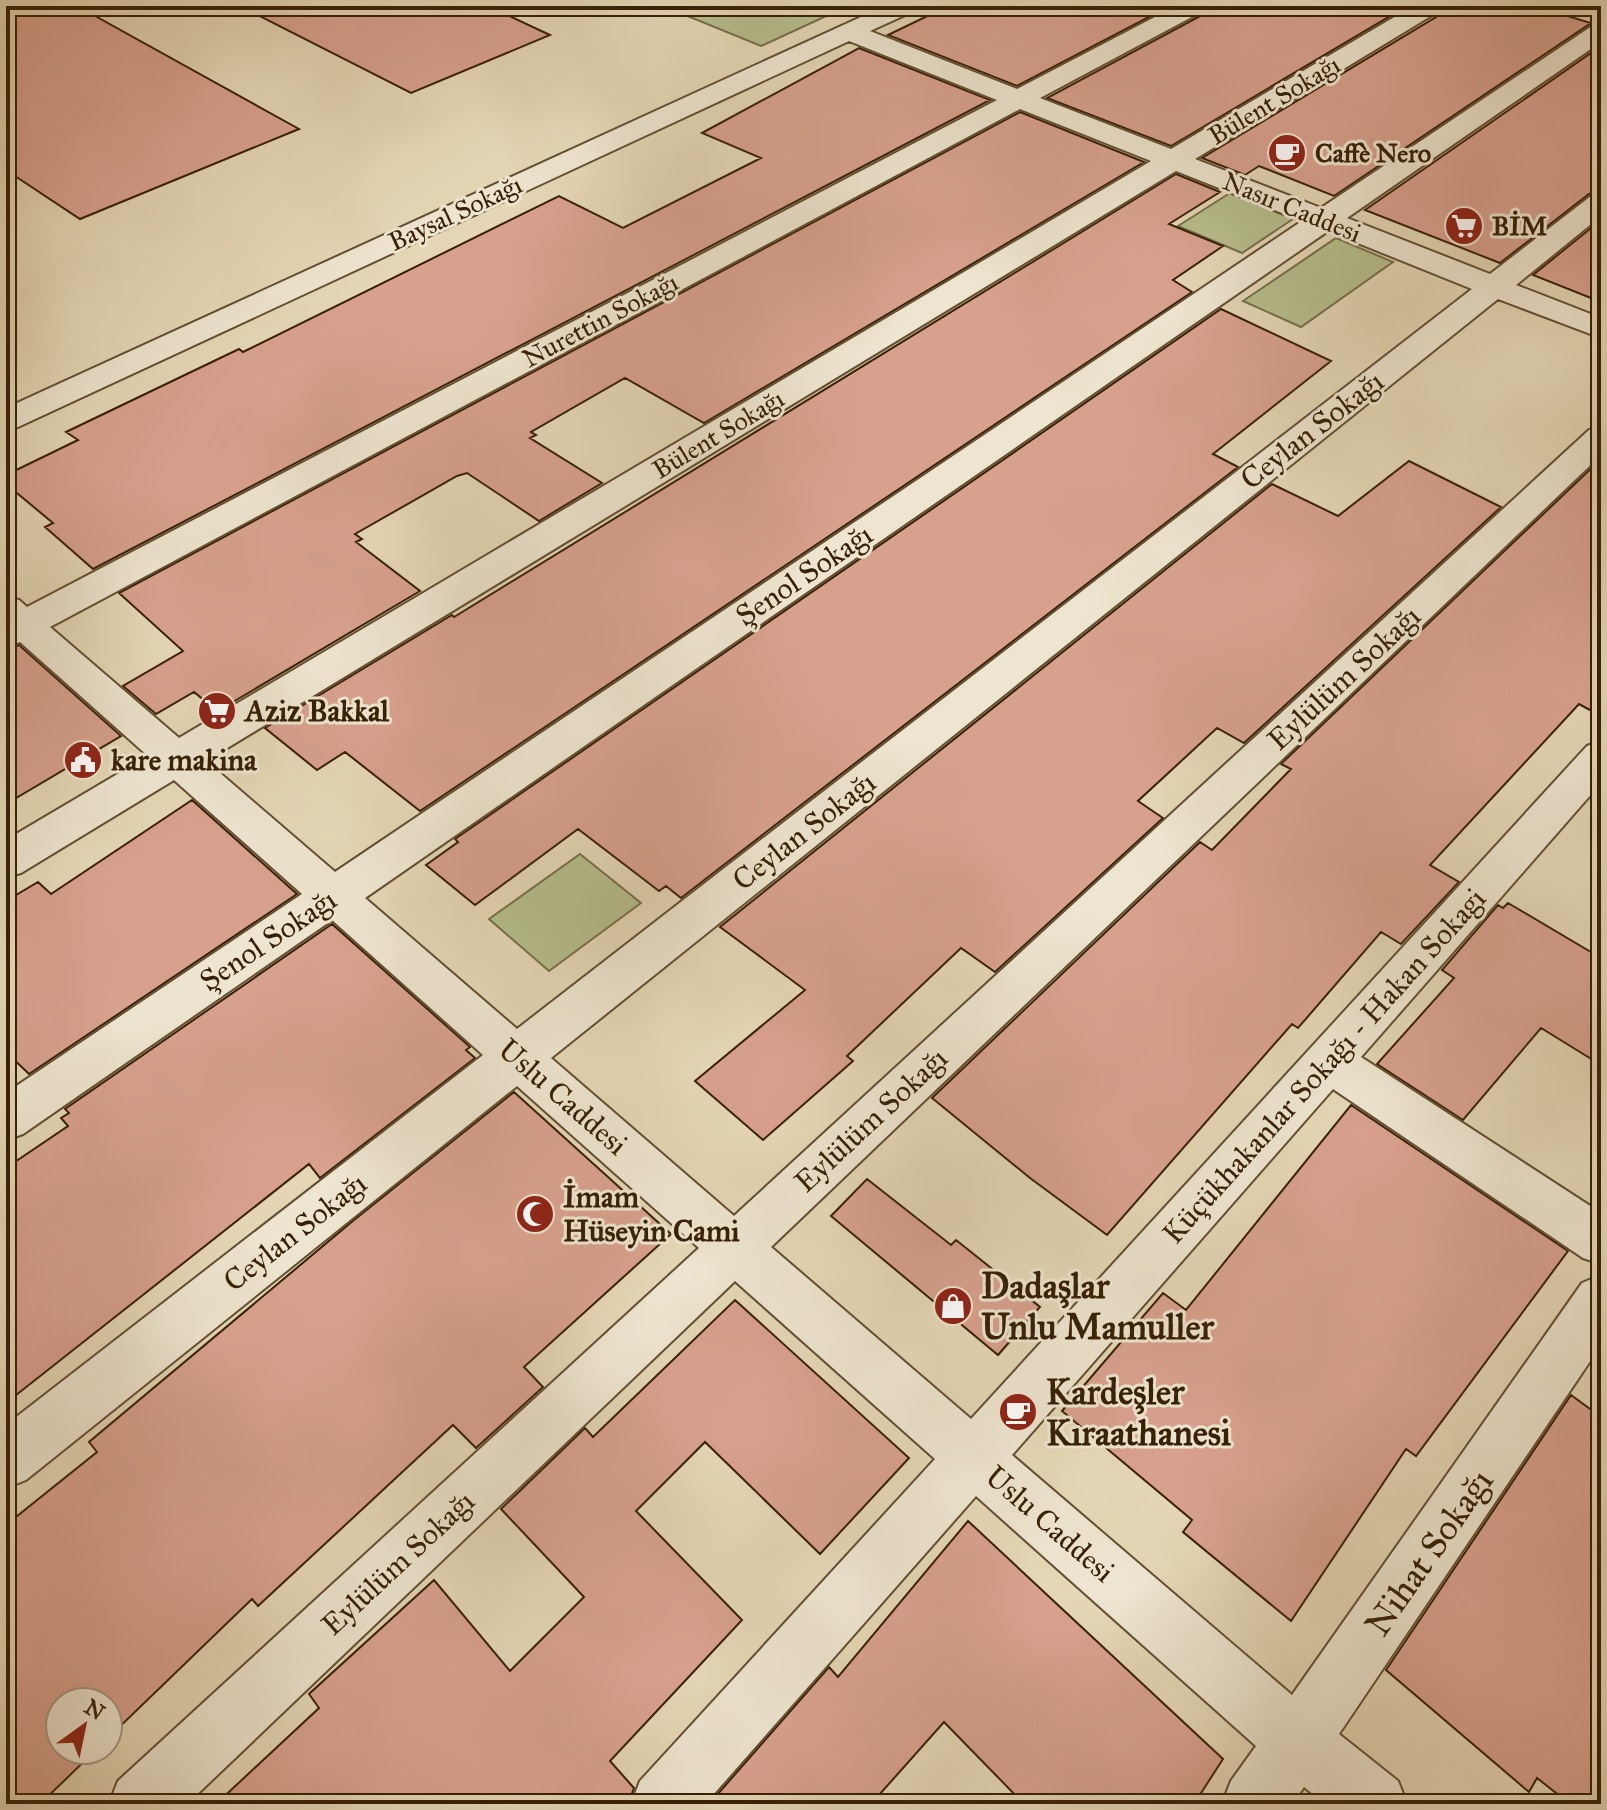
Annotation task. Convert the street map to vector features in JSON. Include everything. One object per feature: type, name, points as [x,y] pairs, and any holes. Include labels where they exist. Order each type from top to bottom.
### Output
[{"type":"street","name":"Baysal Sokağı","points":[[6,420],[905,6]]},
{"type":"street","name":"Nurettin Sokağı","points":[[12,622],[1194,6]]},
{"type":"street","name":"Bülent Sokağı","points":[[6,861],[1430,6]]},
{"type":"street","name":"Şenol Sokağı","points":[[6,1119],[1601,31]]},
{"type":"street","name":"Nasır Caddesi","points":[[849,32],[1601,329]]},
{"type":"street","name":"Ceylan Sokağı","points":[[6,1460],[1601,202]]},
{"type":"street","name":"Eylülüm Sokağı","points":[[141,1804],[1601,437]]},
{"type":"street","name":"Uslu Caddesi","points":[[12,622],[177,758],[1297,1741],[1375,1804]]},
{"type":"street","name":"Küçükhakanlar Sokağı - Hakan Sokagi","points":[[663,1804],[1601,756]]},
{"type":"street","points":[[1329,1061],[1601,1241]]},
{"type":"street","name":"Nihat Sokağı","points":[[1254,1804],[1601,1300]]},
{"type":"green space","points":[[663,6],[848,6],[761,46]]},
{"type":"green space","points":[[1230,193],[1293,219],[1242,253],[1178,226]]},
{"type":"green space","points":[[1336,238],[1393,262],[1301,327],[1243,301]]},
{"type":"green space","points":[[580,854],[641,903],[549,971],[489,919]]},
{"type":"building","points":[[6,6],[77,6],[299,129],[80,219],[6,170]]},
{"type":"building","points":[[240,6],[488,6],[550,35],[411,93]]},
{"type":"building","points":[[948,6],[1170,6],[1017,86],[888,35]]},
{"type":"building","points":[[1209,6],[1407,6],[1171,146],[1047,98],[1204,14]]},
{"type":"building","points":[[1445,6],[1534,6],[1591,23],[1334,196],[1259,166],[1245,175],[1202,158],[1441,14]]},
{"type":"building","points":[[1601,46],[1601,190],[1589,194],[1500,263],[1365,210]]},
{"type":"building","points":[[859,48],[990,100],[93,569],[45,527],[53,523],[6,484],[6,475],[78,440],[66,432],[239,349],[243,352],[559,196],[623,228],[761,158],[702,133]]},
{"type":"building","points":[[1020,112],[1144,162],[704,423],[625,378],[531,432],[536,435],[530,438],[602,483],[539,521],[467,473],[355,534],[362,539],[356,542],[420,591],[217,711],[194,692],[156,714],[123,686],[183,651],[119,593]]},
{"type":"building","points":[[1176,174],[1220,192],[1169,224],[1223,246],[1173,280],[1192,292],[420,811],[345,752],[317,770],[265,728],[452,615],[454,617]]},
{"type":"building","points":[[1601,220],[1601,302],[1533,275]]},
{"type":"building","points":[[1221,309],[1331,361],[1213,454],[1238,467],[681,898],[666,886],[659,891],[578,829],[475,905],[426,865],[458,842],[455,839]]},
{"type":"building","points":[[1601,459],[1601,716],[1579,704],[1430,865],[1459,882],[1401,944],[1381,932],[1298,1028],[1292,1024],[1107,1235],[1030,1178],[932,1098],[1200,842],[1212,850],[1291,769],[1281,764]]},
{"type":"building","points":[[1409,461],[1501,507],[1244,743],[1217,728],[1138,801],[1163,818],[995,972],[961,948],[847,1056],[853,1061],[763,1140],[695,1081],[805,990],[720,927],[1272,484],[1338,516]]},
{"type":"building","points":[[19,645],[121,736],[6,804],[6,650]]},
{"type":"building","points":[[192,800],[297,894],[29,1074],[6,1052],[6,901],[38,882],[51,894]]},
{"type":"building","points":[[1508,903],[1601,958],[1601,1065],[1541,1028],[1463,1120],[1377,1064],[1454,978],[1442,970],[1498,905],[1503,908]]},
{"type":"building","points":[[332,924],[470,1047],[466,1050],[475,1058],[320,1178],[309,1164],[6,1403],[6,1168],[68,1126],[61,1118],[69,1113],[65,1109]]},
{"type":"building","points":[[514,1092],[671,1234],[524,1367],[543,1387],[476,1448],[453,1425],[258,1606],[252,1599],[124,1723],[124,1686],[44,1686],[44,1766],[79,1766],[40,1804],[6,1804],[6,1525],[97,1452],[89,1442],[354,1220]]},
{"type":"building","points":[[1351,1105],[1568,1251],[1416,1456],[1406,1449],[1291,1621],[1183,1532],[1192,1520],[1062,1411],[1163,1293],[1186,1310]]},
{"type":"building","points":[[867,1179],[951,1245],[956,1240],[1040,1307],[998,1355],[831,1216]]},
{"type":"building","points":[[735,1300],[909,1458],[820,1554],[705,1442],[636,1511],[742,1620],[610,1761],[634,1788],[628,1804],[216,1804],[319,1708],[309,1694],[434,1580],[510,1671],[584,1597],[501,1509],[585,1428],[593,1437]]},
{"type":"building","points":[[1571,1395],[1601,1417],[1601,1804],[1570,1804],[1537,1778],[1529,1792],[1386,1670]]},
{"type":"building","points":[[968,1521],[1223,1759],[1194,1804],[1024,1804],[944,1722],[871,1804],[709,1804],[829,1667],[838,1677]]},
{"type":"place","name":"Caffè Nero","points":[[1287,153]]},
{"type":"place","name":"BİM","points":[[1464,226]]},
{"type":"place","name":"Aziz Bakkal","points":[[217,711]]},
{"type":"place","name":"kare makina","points":[[83,760]]},
{"type":"place","name":"İmam Hüseyin Cami","points":[[535,1214]]},
{"type":"place","name":"Dadaşlar Unlu Mamuller","points":[[953,1306]]},
{"type":"place","name":"Kardeşler Kıraathanesi","points":[[1018,1412]]}]
